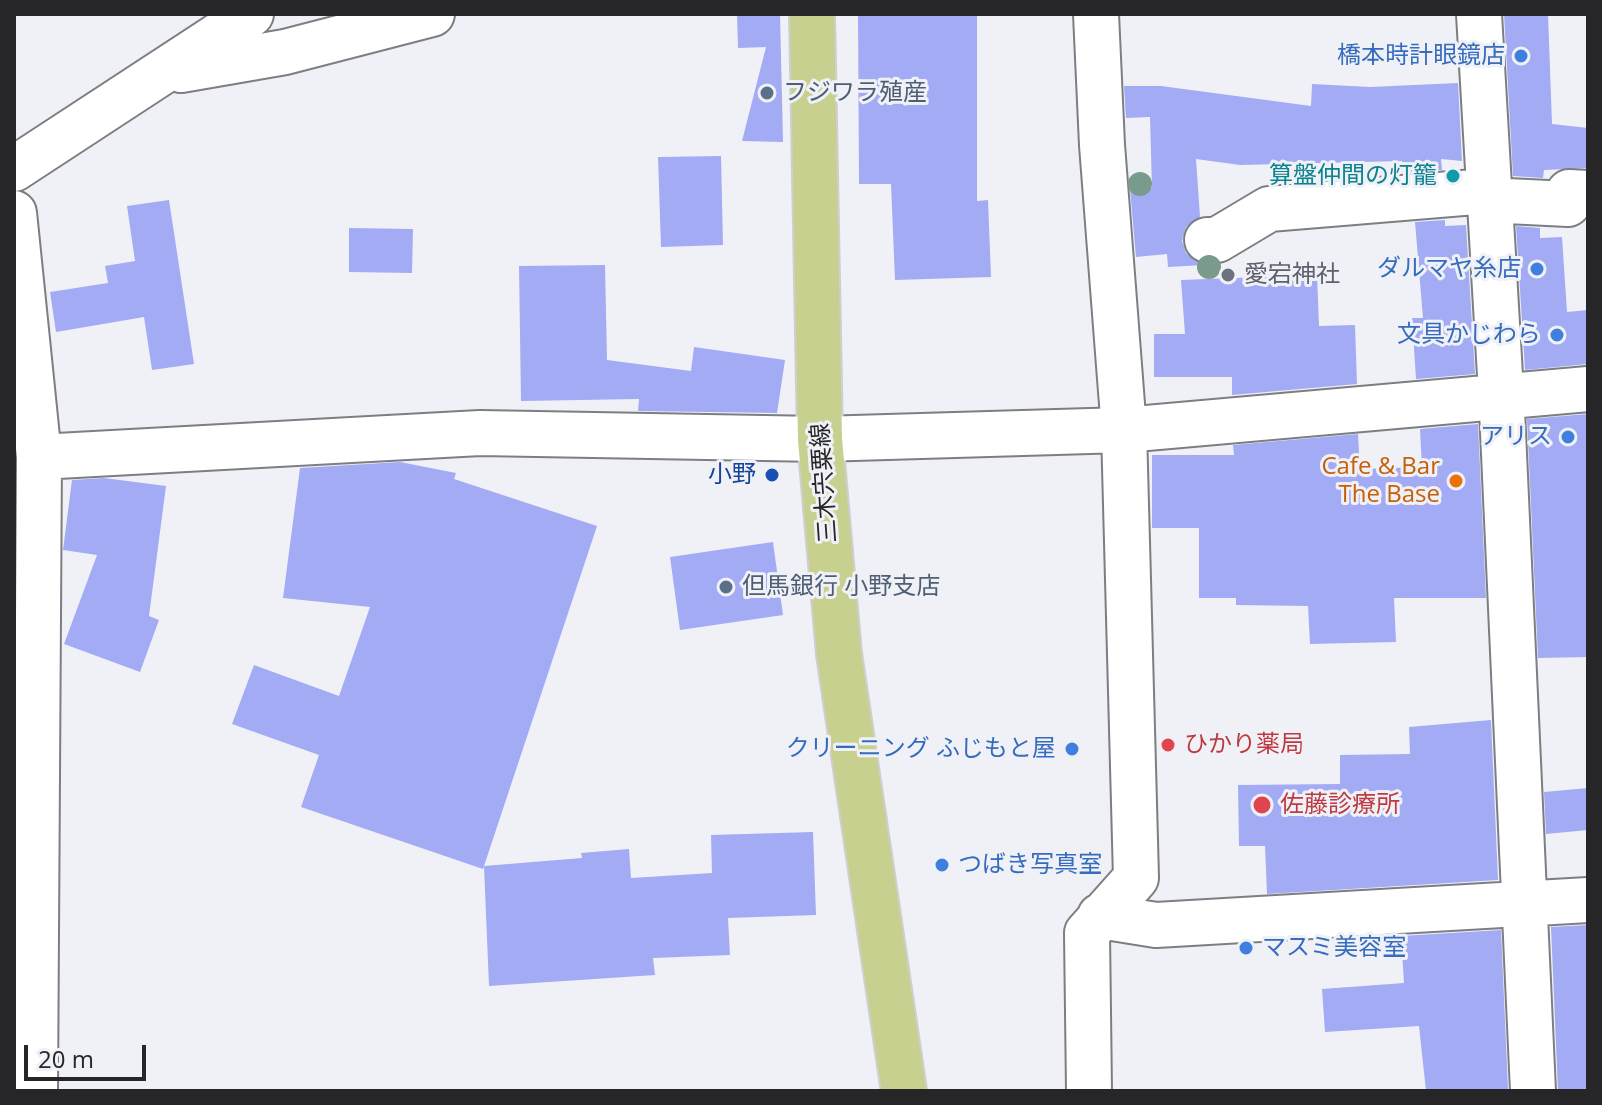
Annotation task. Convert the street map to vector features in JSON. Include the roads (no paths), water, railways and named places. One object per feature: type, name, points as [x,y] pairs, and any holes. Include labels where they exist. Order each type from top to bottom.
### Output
[{"type":"main road","name":"三木宍粟線","points":[[812,14],[820,439],[839,654],[904,1091]]},
{"type":"street","points":[[14,169],[251,14]]},
{"type":"street","points":[[160,74],[285,52],[432,14]]},
{"type":"street","points":[[1089,1091],[1087,933],[1136,878],[1124,430],[1102,145],[1096,14]]},
{"type":"street","points":[[1479,14],[1487,196],[1501,395],[1533,1091]]},
{"type":"street","points":[[1207,240],[1217,240],[1269,209],[1487,196],[1568,204],[1569,192],[1588,193]]},
{"type":"street","points":[[14,213],[39,457],[24,1027],[35,1091]]},
{"type":"street","points":[[39,457],[480,433],[820,439],[1124,430],[1588,389]]},
{"type":"street","points":[[1100,916],[1156,925],[1588,900]]},
{"type":"place","name":"橋本時計眼鏡店","points":[[1521,56]]},
{"type":"place","name":"フジワラ殖産","points":[[767,93]]},
{"type":"place","name":"算盤仲間の灯籠","points":[[1453,176]]},
{"type":"place","name":"ダルマヤ糸店","points":[[1537,269]]},
{"type":"place","name":"愛宕神社","points":[[1228,275]]},
{"type":"place","name":"文具かじわら","points":[[1557,335]]},
{"type":"place","name":"アリス","points":[[1568,437]]},
{"type":"place","name":"小野","points":[[772,475]]},
{"type":"place","name":"Cafe & Bar The Base","points":[[1456,481]]},
{"type":"place","name":"但馬銀行 小野支店","points":[[726,587]]},
{"type":"place","name":"ひかり薬局","points":[[1168,745]]},
{"type":"place","name":"クリーニング ふじもと屋","points":[[1072,749]]},
{"type":"place","name":"佐藤診療所","points":[[1262,805]]},
{"type":"place","name":"つばき写真室","points":[[942,865]]},
{"type":"place","name":"マスミ美容室","points":[[1246,948]]}]
